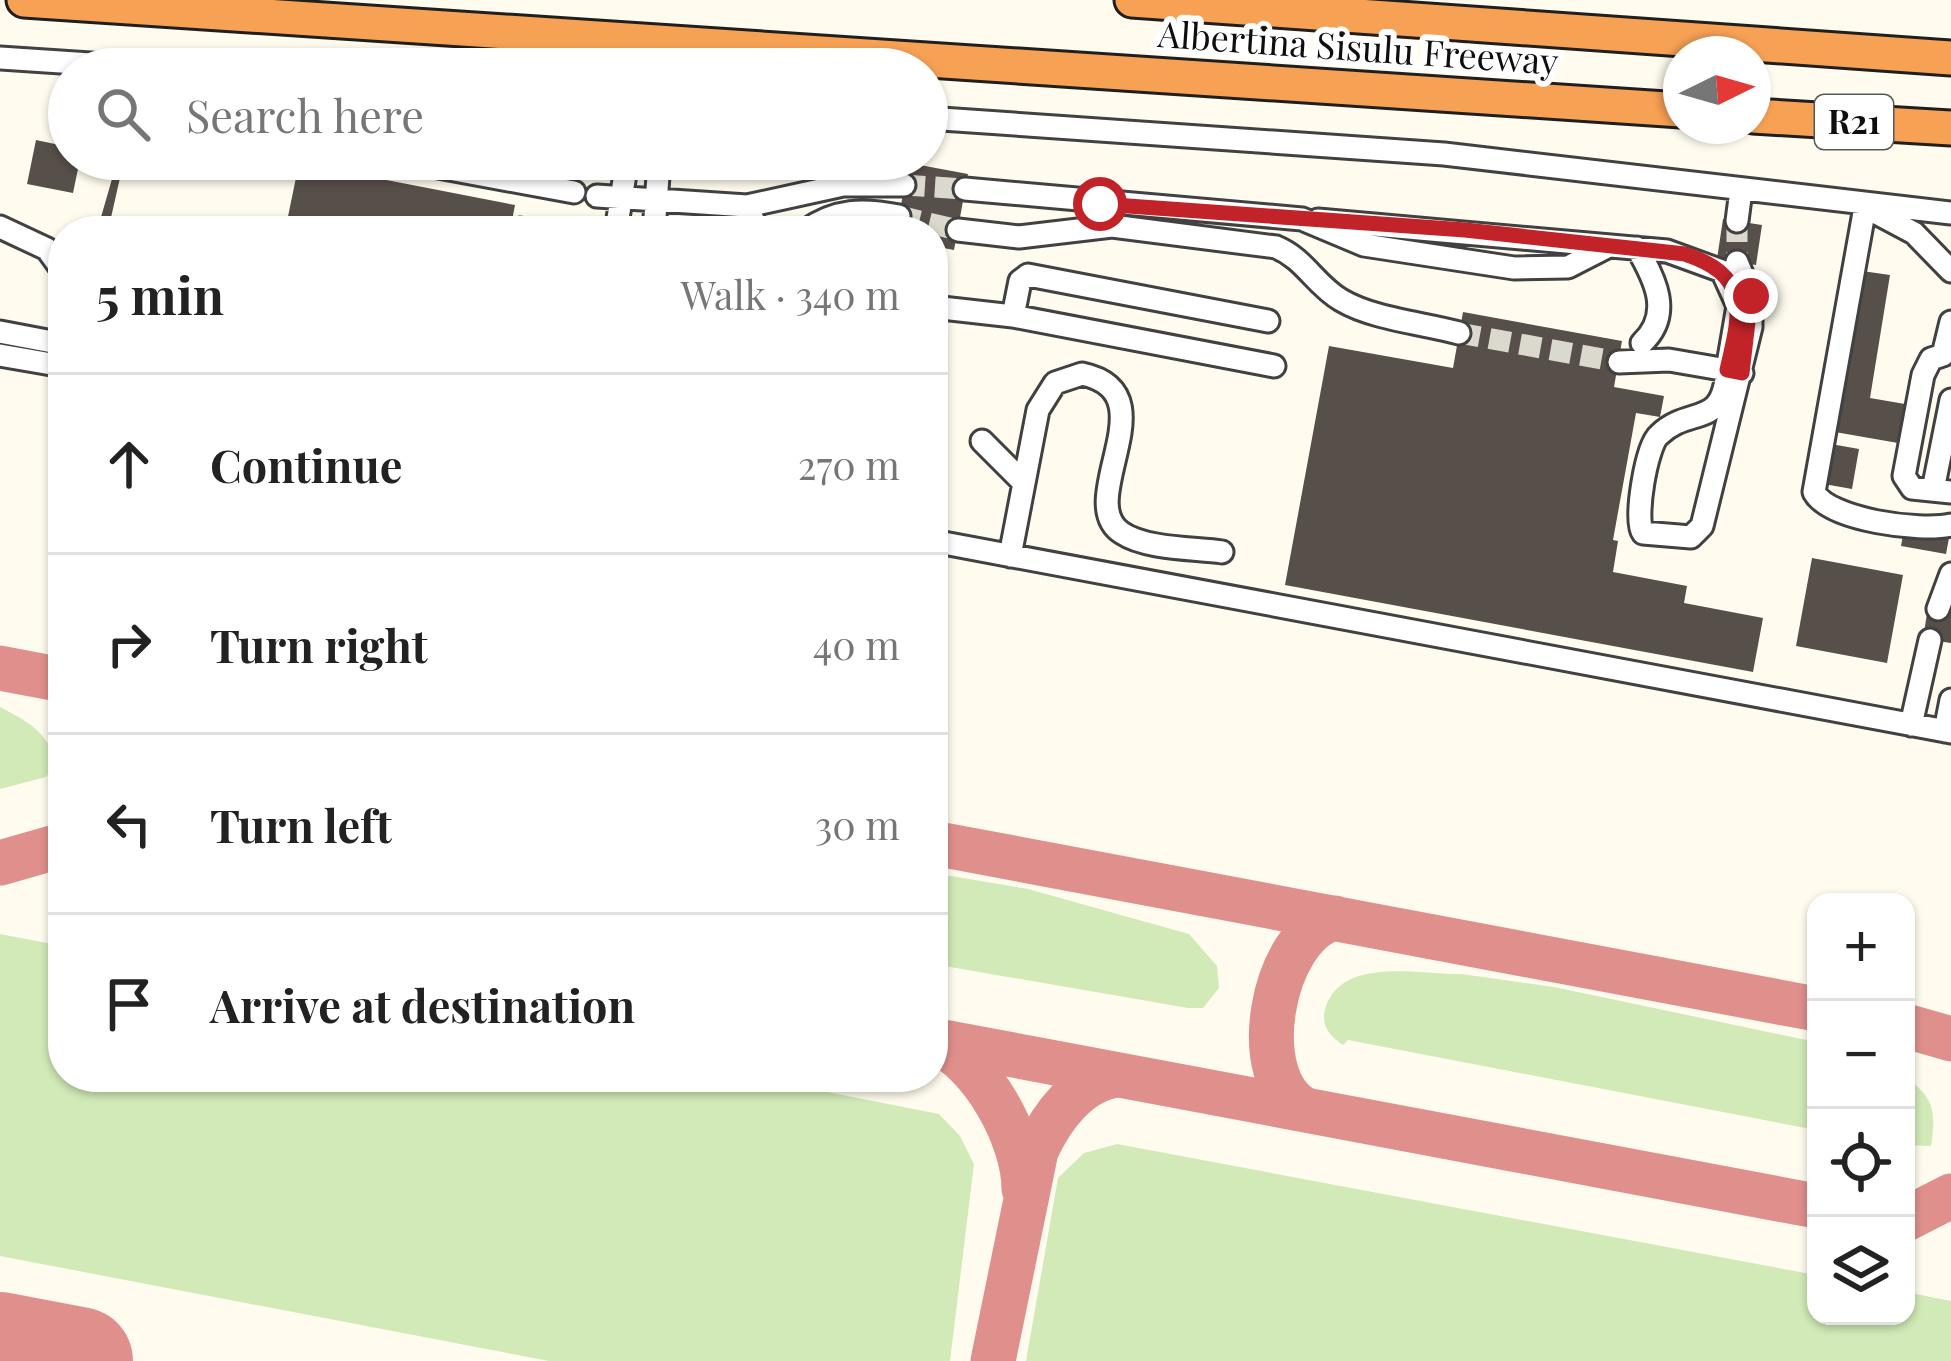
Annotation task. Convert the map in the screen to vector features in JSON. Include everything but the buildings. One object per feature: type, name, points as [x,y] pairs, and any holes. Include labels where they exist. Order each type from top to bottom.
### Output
[{"type":"highway","name":"Albertina Sisulu Freeway","points":[[24,0],[747,48]]},
{"type":"highway","name":"Albertina Sisulu Freeway","points":[[1132,0],[1951,58]]},
{"type":"highway","name":"Albertina Sisulu Freeway","points":[[948,61],[1663,109]]},
{"type":"highway","name":"R21","points":[[1771,117],[1951,128]]},
{"type":"highway","points":[[1771,119],[1951,148]]},
{"type":"street","points":[[0,58],[48,61]]},
{"type":"street","points":[[948,119],[1444,154],[1951,214]]},
{"type":"street","points":[[506,180],[622,200],[747,206],[822,188],[904,185]]},
{"type":"street","points":[[619,216],[624,180]]},
{"type":"street","points":[[655,216],[658,180]]},
{"type":"street","points":[[965,189],[1685,254],[1722,272],[1738,306],[1735,371],[1723,398],[1702,416],[1666,429],[1653,442],[1637,521],[1643,533],[1683,538],[1698,534],[1752,305],[1737,262]]},
{"type":"street","points":[[1737,221],[1741,190]]},
{"type":"street","points":[[988,233],[995,193]]},
{"type":"street","points":[[747,206],[751,216]]},
{"type":"street","points":[[1865,207],[1914,233],[1951,271]]},
{"type":"street","points":[[1865,207],[1814,492],[1823,507],[1839,514],[1931,528],[1951,525]]},
{"type":"street","points":[[840,216],[854,210],[898,216]]},
{"type":"street","points":[[1301,219],[1364,245],[1514,268],[1568,267],[1609,246]]},
{"type":"street","points":[[958,230],[1036,237],[1112,226],[1276,248],[1295,255],[1328,290],[1350,304],[1459,333]]},
{"type":"street","points":[[0,227],[48,250]]},
{"type":"street","points":[[1637,248],[1660,308],[1655,329],[1642,343]]},
{"type":"street","points":[[1012,316],[1020,281],[1028,275],[1268,321]]},
{"type":"street","points":[[948,309],[1012,316],[1274,366]]},
{"type":"street","points":[[1951,322],[1947,357],[1928,362],[1923,374],[1904,469],[1908,486],[1942,491],[1951,400]]},
{"type":"street","points":[[0,332],[48,341]]},
{"type":"street","points":[[0,355],[48,363]]},
{"type":"street","points":[[1618,362],[1669,360],[1735,371]]},
{"type":"street","points":[[1010,556],[1044,394],[1069,376],[1095,377],[1117,396],[1120,409],[1107,509],[1115,527],[1140,539],[1222,552]]},
{"type":"street","points":[[1702,416],[1720,435]]},
{"type":"street","points":[[982,441],[1024,483]]},
{"type":"street","points":[[948,544],[1948,731],[1951,700]]},
{"type":"street","points":[[1938,609],[1951,574]]},
{"type":"street","points":[[1911,725],[1930,640]]},
{"type":"green space","points":[[0,707],[28,723],[48,743],[48,775],[0,789]]},
{"type":"green space","points":[[948,876],[1028,889],[1189,934],[1217,966],[1219,988],[1203,1008],[948,967]]},
{"type":"green space","points":[[0,934],[48,943],[48,1092],[827,1092],[939,1114],[960,1136],[974,1164],[950,1361],[549,1361],[0,1256]]},
{"type":"green space","points":[[1404,971],[1554,987],[1807,1040],[1807,1128],[1348,1040],[1343,1045],[1333,1037],[1324,1018],[1335,991],[1365,974]]},
{"type":"green space","points":[[1915,1085],[1931,1107],[1931,1146],[1915,1145]]},
{"type":"green space","points":[[1117,1144],[1807,1273],[1807,1325],[1915,1325],[1915,1294],[1951,1301],[1951,1361],[1026,1361],[1058,1178],[1084,1153]]},
{"type":"taxiway","points":[[0,668],[48,677]]},
{"type":"taxiway","points":[[948,846],[1807,1007]]},
{"type":"taxiway","points":[[0,863],[48,849]]},
{"type":"taxiway","points":[[1306,1110],[1287,1094],[1276,1070],[1271,1041],[1274,1010],[1295,951],[1313,930],[1335,918]]},
{"type":"taxiway","points":[[1915,1029],[1951,1039]]},
{"type":"taxiway","points":[[948,1043],[1807,1204]]},
{"type":"taxiway","points":[[948,1049],[997,1104],[1017,1147],[1024,1189]]},
{"type":"taxiway","points":[[993,1361],[1036,1151],[1068,1102],[1091,1084],[1119,1075]]},
{"type":"taxiway","points":[[1910,1217],[1951,1196]]},
{"type":"runway","points":[[0,1346],[79,1361]]},
{"type":"tunnel","points":[[904,185],[965,189]]},
{"type":"tunnel","points":[[1737,221],[1737,262]]},
{"type":"tunnel","points":[[948,228],[958,230]]},
{"type":"tunnel","points":[[1459,333],[1619,362]]},
{"type":"route","points":[[1100,204],[1465,230],[1685,254],[1713,264],[1735,292],[1738,319],[1727,370],[1742,373],[1751,296]]}]
